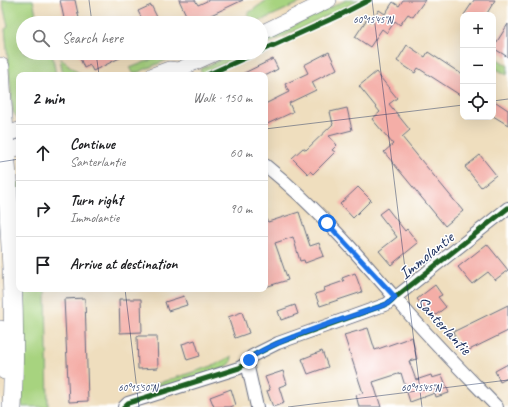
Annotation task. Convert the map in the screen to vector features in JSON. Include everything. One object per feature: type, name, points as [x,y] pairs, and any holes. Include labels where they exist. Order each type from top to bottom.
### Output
[{"type":"main road","points":[[0,67],[8,134],[15,353],[11,407]]},
{"type":"main road","points":[[0,330],[11,407]]},
{"type":"street","points":[[268,30],[329,0]]},
{"type":"street","points":[[181,72],[203,60]]},
{"type":"street","points":[[161,72],[169,69],[176,72]]},
{"type":"street","name":"Santerlantie","points":[[268,166],[288,183],[334,230],[497,407]]},
{"type":"street","name":"Immolantie","points":[[124,407],[128,403],[239,368],[247,363],[252,356],[278,343],[387,304],[508,208]]},
{"type":"street","points":[[247,363],[257,407]]},
{"type":"green space","points":[[2,0],[33,0],[36,16],[16,16],[16,60],[53,60],[55,72],[16,72],[16,116],[13,112],[5,29],[8,27]]},
{"type":"green space","points":[[267,0],[306,0],[268,17],[268,16],[248,16],[247,14]]},
{"type":"green space","points":[[346,0],[360,0],[268,44],[268,38]]},
{"type":"green space","points":[[496,58],[508,66],[507,75],[496,69]]},
{"type":"green space","points":[[60,60],[62,60],[77,72],[62,72]]},
{"type":"green space","points":[[150,60],[167,60],[139,72],[133,72],[130,68]]},
{"type":"green space","points":[[220,60],[233,60],[206,72],[201,72],[200,69]]},
{"type":"green space","points":[[16,183],[16,255],[10,186]]},
{"type":"green space","points":[[18,292],[46,292],[48,407],[22,407]]},
{"type":"green space","points":[[232,356],[231,363],[225,368],[147,393],[140,389],[215,365]]},
{"type":"building","points":[[60,0],[75,0],[78,16],[63,16]]},
{"type":"building","points":[[179,0],[195,0],[198,5],[209,0],[243,0],[209,16],[187,16]]},
{"type":"building","points":[[403,0],[425,0],[413,17],[408,14],[400,25],[395,21],[387,33],[382,29],[370,47],[355,37],[367,19],[371,22],[379,10],[385,14],[393,2],[399,6]]},
{"type":"building","points":[[474,0],[495,0],[488,12],[466,12]]},
{"type":"building","points":[[151,5],[156,16],[140,16],[138,11]]},
{"type":"building","points":[[508,24],[508,57],[496,50],[496,43]]},
{"type":"building","points":[[407,45],[425,57],[428,52],[460,73],[460,95],[418,68],[415,73],[397,61]]},
{"type":"building","points":[[329,52],[337,69],[312,82],[316,90],[289,103],[293,112],[268,124],[268,102],[289,92],[285,84],[308,73],[304,65]]},
{"type":"building","points":[[273,59],[278,69],[268,74],[268,72],[246,72]]},
{"type":"building","points":[[81,60],[116,60],[93,71],[90,65],[84,68]]},
{"type":"building","points":[[376,72],[397,98],[389,104],[410,130],[402,137],[463,211],[445,226],[384,152],[393,144],[372,119],[380,112],[359,86]]},
{"type":"building","points":[[496,102],[508,110],[508,125],[496,118]]},
{"type":"building","points":[[347,108],[352,130],[329,136],[337,145],[332,150],[335,152],[313,174],[310,171],[308,174],[292,158],[303,148],[306,150],[333,124],[330,112]]},
{"type":"building","points":[[480,155],[496,175],[481,187],[465,167]]},
{"type":"building","points":[[358,187],[371,200],[353,218],[340,204]]},
{"type":"building","points":[[387,208],[405,231],[407,229],[418,243],[391,265],[379,251],[397,237],[379,214]]},
{"type":"building","points":[[299,212],[310,246],[319,243],[324,256],[305,263],[304,260],[300,261],[293,237],[275,243],[288,280],[268,286],[268,222]]},
{"type":"building","points":[[487,244],[508,270],[495,280],[488,272],[472,284],[458,267]]},
{"type":"building","points":[[355,273],[362,292],[320,306],[315,294],[325,291],[324,288],[344,281],[342,278]]},
{"type":"building","points":[[435,285],[442,295],[438,297],[446,307],[432,318],[417,299]]},
{"type":"building","points":[[184,296],[187,305],[168,311],[165,302]]},
{"type":"building","points":[[85,298],[88,401],[69,402],[64,299]]},
{"type":"building","points":[[119,299],[141,299],[142,332],[120,333]]},
{"type":"building","points":[[295,305],[298,314],[281,320],[278,311]]},
{"type":"building","points":[[508,305],[508,331],[463,353],[453,332]]},
{"type":"building","points":[[242,312],[249,333],[235,338],[228,317]]},
{"type":"building","points":[[368,328],[375,350],[412,337],[417,359],[409,361],[416,380],[431,375],[432,378],[442,375],[449,393],[436,397],[435,393],[410,402],[401,373],[373,382],[381,407],[359,407],[356,395],[363,393],[344,335]]},
{"type":"building","points":[[137,336],[157,336],[158,368],[138,369]]},
{"type":"building","points":[[195,340],[200,356],[187,360],[182,344]]},
{"type":"building","points":[[322,351],[328,367],[308,374],[302,359]]},
{"type":"building","points":[[508,364],[508,378],[500,382],[495,371]]},
{"type":"building","points":[[283,371],[287,384],[279,387],[284,403],[273,407],[267,391],[270,390],[265,377]]},
{"type":"building","points":[[231,389],[236,405],[230,407],[214,407],[210,397]]},
{"type":"cycle path","points":[[268,48],[369,0]]},
{"type":"cycle path","points":[[214,72],[240,60]]},
{"type":"cycle path","points":[[124,407],[128,403],[239,368],[247,363],[252,356],[278,343],[387,304],[508,208]]},
{"type":"route","points":[[249,360],[252,356],[278,343],[387,304],[395,297],[327,223]]}]
